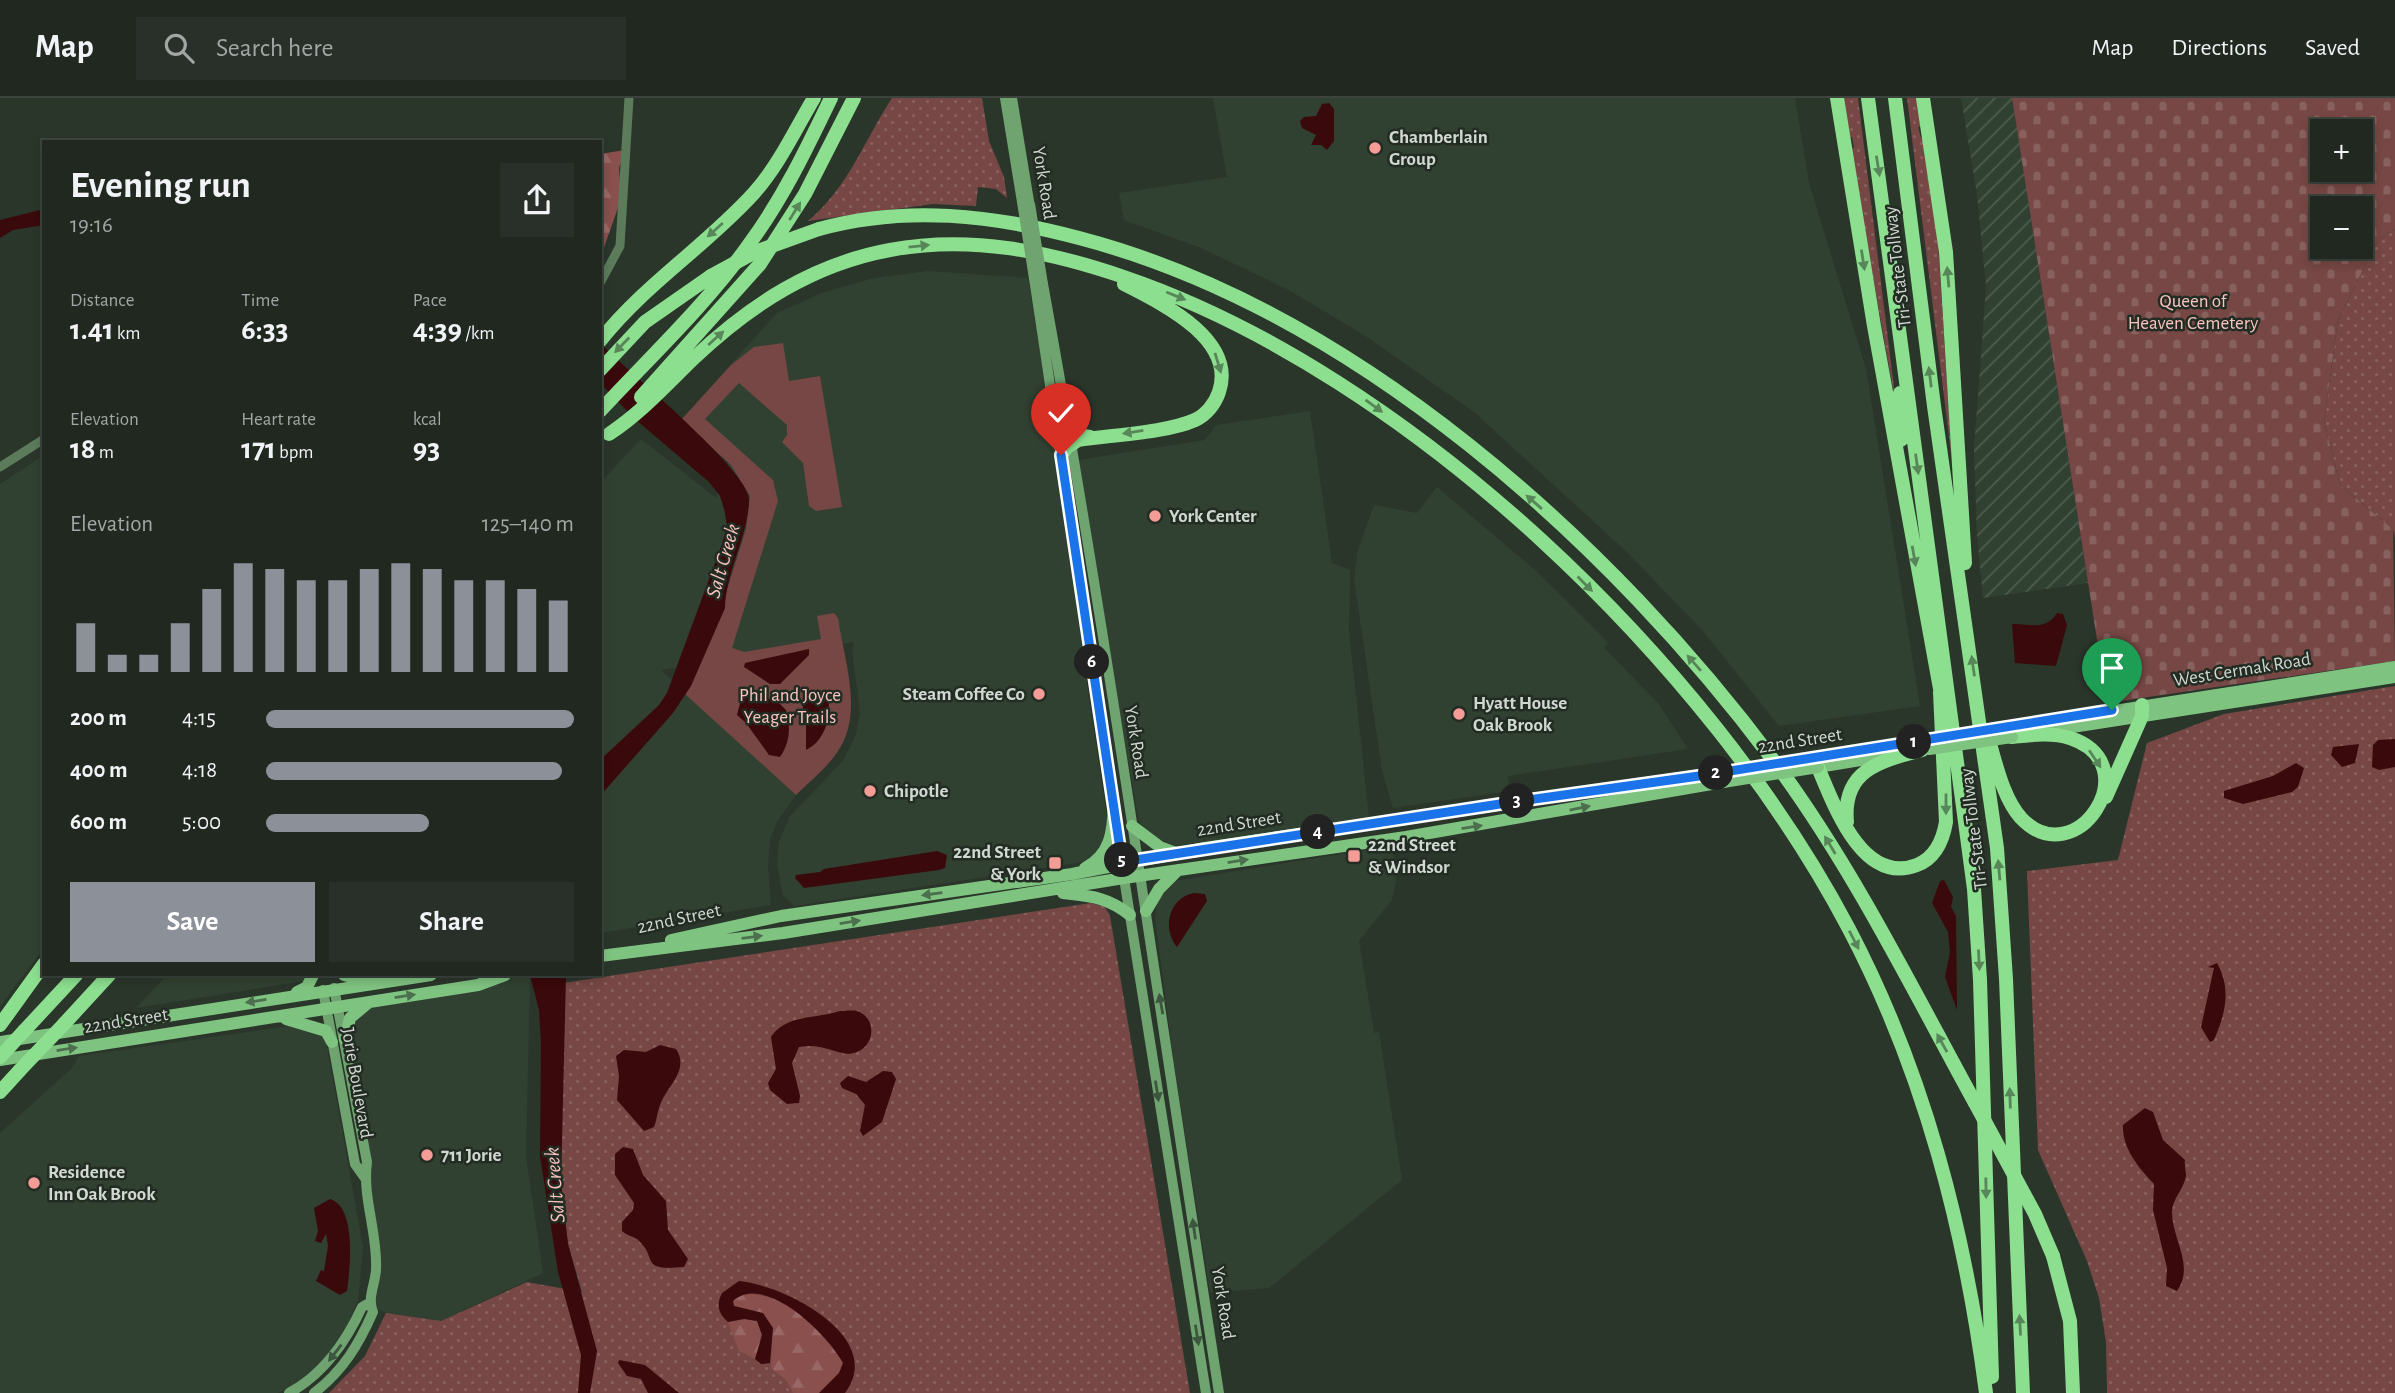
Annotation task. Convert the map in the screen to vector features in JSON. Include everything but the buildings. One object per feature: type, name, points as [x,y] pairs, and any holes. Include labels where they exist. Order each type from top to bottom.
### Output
[{"type":"highway","points":[[602,339],[643,293],[753,193],[777,161],[812,98]]},
{"type":"highway","points":[[602,409],[750,244],[780,197],[831,98]]},
{"type":"highway","points":[[616,429],[663,381],[766,255],[805,194],[854,98]]},
{"type":"highway","points":[[1837,98],[1904,500],[1939,687],[1963,795]]},
{"type":"highway","name":"Tri-State Tollway","points":[[1868,98],[1963,795],[1979,969],[1993,1393]]},
{"type":"highway","name":"Tri-State Tollway","points":[[1895,98],[1936,418],[1997,848],[2003,929],[2023,1393]]},
{"type":"highway","points":[[1923,98],[1949,284],[1969,638]]},
{"type":"highway","points":[[602,368],[645,323],[711,276],[755,252],[819,229],[880,217],[958,215],[1028,225],[1107,245],[1180,271],[1267,311],[1344,356],[1420,409],[1488,463],[1590,553],[1667,632],[1744,721],[1795,791],[1833,849],[2035,1214],[2053,1256],[2070,1321],[2073,1393]]},
{"type":"highway","points":[[663,381],[758,304],[806,277],[851,260],[902,248],[964,244],[1007,247],[1065,259],[1153,287],[1218,314],[1290,352],[1367,402],[1469,479],[1548,547],[1636,635],[1716,726],[1762,788],[1814,868],[1850,932],[1888,1011],[1924,1106],[1946,1179],[1969,1287],[1986,1393]]},
{"type":"highway","points":[[1061,455],[1072,443],[1187,423],[1198,418],[1216,400],[1222,369],[1210,344],[1175,314],[1123,284],[1065,259]]},
{"type":"highway","points":[[1903,357],[1900,412],[1904,500]]},
{"type":"highway","points":[[1069,426],[1078,435],[1095,438]]},
{"type":"highway","points":[[1816,763],[1848,830],[1867,856],[1888,867],[1915,866],[1925,861],[1939,845],[1945,830],[1947,809],[1939,687]]},
{"type":"highway","points":[[1976,693],[2002,780],[2022,819],[2045,831],[2062,832],[2088,821],[2099,811],[2142,710]]},
{"type":"highway","points":[[2011,732],[2050,735],[2081,743],[2094,753],[2105,779],[2105,792],[2099,811]]},
{"type":"highway","points":[[1848,830],[1847,797],[1855,780],[1878,764],[1927,746]]},
{"type":"highway","points":[[0,1025],[42,967]]},
{"type":"highway","points":[[0,1058],[75,976]]},
{"type":"highway","points":[[0,1092],[108,976]]},
{"type":"main road","name":"York Road","points":[[1005,98],[1039,285],[1061,455],[1124,878],[1206,1393]]},
{"type":"main road","name":"York Road","points":[[1012,98],[1025,201]]},
{"type":"main road","name":"York Road","points":[[1039,285],[1072,443],[1219,1393]]},
{"type":"main road","name":"West Cermak Road","points":[[1927,746],[2395,667]]},
{"type":"main road","name":"West Cermak Road","points":[[2142,710],[2395,677]]},
{"type":"main road","name":"22nd Street","points":[[602,956],[781,916],[1072,874],[1176,853],[1927,746]]},
{"type":"main road","name":"22nd Street","points":[[602,956],[783,933],[1124,878],[1513,820],[1722,777]]},
{"type":"main road","points":[[1072,874],[1090,865],[1105,851],[1112,834],[1114,805]]},
{"type":"main road","points":[[1132,826],[1160,847],[1176,853]]},
{"type":"main road","points":[[1146,911],[1159,889],[1178,870]]},
{"type":"main road","points":[[1045,891],[1099,896],[1114,902],[1130,915]]},
{"type":"main road","points":[[289,996],[307,987],[312,976]]},
{"type":"main road","points":[[348,976],[374,983]]},
{"type":"main road","name":"22nd Street","points":[[0,1042],[424,976]]},
{"type":"main road","name":"22nd Street","points":[[0,1058],[482,984],[502,976]]},
{"type":"main road","name":"Jorie Boulevard","points":[[314,1393],[328,1383],[357,1347],[373,1312],[369,1303],[376,1258],[365,1178],[368,1162],[329,989]]},
{"type":"main road","points":[[275,1017],[306,1023],[326,1031],[339,1041],[350,1018],[369,1002]]},
{"type":"main road","name":"Jorie Boulevard","points":[[289,1393],[317,1373],[334,1355],[362,1307],[369,1303]]},
{"type":"street","points":[[602,279],[620,246],[629,98]]},
{"type":"street","points":[[0,467],[42,440]]},
{"type":"shaded area","points":[[1213,98],[1795,98],[1809,183],[1866,369],[1920,706],[1779,726],[1703,631],[1628,553],[1474,412],[1364,335],[1287,289],[1201,248],[1124,220],[1119,193],[1227,177]]},
{"type":"shaded area","points":[[1961,98],[2012,98],[2088,583],[1983,598],[1977,535],[1974,450],[1986,286],[1977,195]]},
{"type":"shaded area","points":[[929,271],[1028,278],[1082,617],[1086,679],[1108,824],[1104,848],[1083,862],[794,906],[783,895],[777,863],[779,842],[790,816],[843,761],[856,735],[860,711],[852,651],[854,642],[661,670],[796,795],[778,820],[770,839],[768,867],[771,905],[602,933],[602,481],[641,439],[716,498],[728,462],[681,420],[777,313],[822,293],[874,278]]},
{"type":"shaded area","points":[[1310,411],[1332,563],[1350,570],[1349,630],[1369,818],[1174,846],[1150,836],[1139,822],[1078,460],[1205,440],[1216,425]]},
{"type":"shaded area","points":[[42,456],[42,951],[0,1006],[0,484]]},
{"type":"shaded area","points":[[1437,487],[1535,570],[1596,630],[1608,643],[1604,648],[1658,703],[1688,749],[1508,776],[1510,791],[1393,808],[1382,770],[1354,579],[1358,550],[1374,505],[1417,513]]},
{"type":"shaded area","points":[[1392,846],[1396,881],[1392,900],[1359,941],[1374,1033],[1379,1032],[1402,1180],[1269,1288],[1210,1293],[1174,1063],[1155,917],[1158,896],[1174,881]]},
{"type":"shaded area","points":[[166,976],[335,976],[136,1008]]},
{"type":"shaded area","points":[[530,976],[526,1156],[543,1273],[441,1321],[386,1313],[373,1307],[379,1242],[345,1009]]},
{"type":"shaded area","points":[[297,1025],[316,1028],[326,1041],[363,1247],[358,1300],[345,1331],[324,1360],[299,1381],[278,1393],[0,1393],[0,1133],[72,1068],[79,1056]]},
{"type":"green space","points":[[892,98],[982,98],[989,141],[1004,177],[1007,198],[996,189],[978,187],[976,206],[933,204],[808,221],[845,179]]},
{"type":"green space","points":[[1842,98],[1858,98],[1897,411],[1850,149],[1854,148],[1852,137],[1846,138]]},
{"type":"green space","points":[[1907,98],[1918,98],[1923,126],[1918,127],[1921,138],[1926,138],[1937,226],[1952,461]]},
{"type":"green space","name":"Queen of Heaven Cemetery","points":[[2012,98],[2395,98],[2395,229],[2378,240],[2373,250],[2373,196],[2310,196],[2310,259],[2368,259],[2338,320],[2324,421],[2340,485],[2393,529],[2395,661],[2107,703]]},
{"type":"green space","points":[[625,150],[619,168],[621,199],[602,253],[602,154]]},
{"type":"green space","points":[[2395,229],[2395,538],[2393,529],[2340,485],[2324,421],[2338,320],[2368,259],[2373,259],[2373,250],[2378,240]]},
{"type":"green space","name":"Phil and Joyce Yeager Trails","points":[[783,343],[789,381],[820,376],[842,507],[816,511],[809,506],[803,463],[782,442],[787,435],[787,425],[739,383],[705,419],[773,480],[778,501],[732,648],[744,652],[821,639],[817,616],[834,613],[838,618],[850,686],[850,720],[846,736],[834,757],[796,795],[685,694],[725,608],[725,596],[746,529],[750,496],[731,465],[681,420],[731,365],[754,347]]},
{"type":"green space","points":[[2395,686],[2395,1393],[2107,1393],[2106,1342],[2099,1298],[2087,1261],[2038,1150],[2027,871],[2118,860],[2147,743],[2224,714]]},
{"type":"green space","points":[[1091,903],[1105,907],[1110,916],[1190,1393],[329,1393],[365,1356],[386,1313],[441,1321],[527,1282],[582,1292],[568,1244],[561,1183],[563,983]]},
{"type":"green space","points":[[744,1294],[775,1299],[789,1306],[814,1326],[835,1350],[843,1363],[839,1373],[819,1393],[793,1393],[786,1380],[771,1368],[772,1339],[747,1309],[733,1306],[733,1301]]},
{"type":"green space","points":[[744,1319],[757,1321],[759,1326],[759,1350],[755,1359],[739,1351],[728,1322]]},
{"type":"water","points":[[1329,103],[1334,109],[1334,141],[1327,150],[1321,145],[1311,145],[1316,135],[1302,128],[1300,121],[1304,117],[1316,116],[1322,104]]},
{"type":"water","points":[[42,210],[42,225],[13,230],[0,238],[0,220]]},
{"type":"water","name":"Salt Creek","points":[[602,345],[685,421],[730,467],[744,486],[749,500],[748,514],[729,581],[725,608],[691,686],[673,713],[602,794],[602,758],[659,705],[667,693],[727,525],[720,496],[709,482],[635,419],[602,385]]},
{"type":"water","points":[[2057,613],[2063,614],[2067,625],[2056,666],[2015,663],[2012,624],[2042,625]]},
{"type":"water","points":[[809,649],[809,655],[780,684],[770,684],[744,667],[745,663]]},
{"type":"water","points":[[744,688],[779,703],[786,710],[789,734],[780,757],[769,755],[737,715]]},
{"type":"water","points":[[821,694],[828,699],[828,721],[818,741],[806,750],[806,720],[802,704]]},
{"type":"water","points":[[2395,739],[2395,767],[2379,770],[2372,767],[2373,745],[2378,740]]},
{"type":"water","points":[[2359,744],[2355,763],[2342,767],[2331,755],[2333,747]]},
{"type":"water","points":[[2296,763],[2304,768],[2298,787],[2292,792],[2243,804],[2224,798],[2224,791],[2273,776]]},
{"type":"water","points":[[937,851],[947,855],[945,868],[939,870],[804,888],[795,878],[796,875],[824,869]]},
{"type":"water","points":[[1944,880],[1953,897],[1951,907],[1956,916],[1957,1010],[1945,977],[1950,952],[1948,932],[1932,903],[1940,881]]},
{"type":"water","points":[[1194,893],[1205,894],[1207,901],[1177,947],[1170,931],[1170,914],[1179,900]]},
{"type":"water","points":[[2217,963],[2226,992],[2218,1030],[2214,1040],[2210,1042],[2201,1027],[2214,968],[2208,967]]},
{"type":"water","name":"Salt Creek","points":[[530,976],[566,976],[561,1183],[568,1244],[597,1351],[590,1393],[578,1393],[581,1355],[558,1272],[540,1156],[539,1010]]},
{"type":"water","points":[[840,1011],[857,1011],[864,1015],[871,1026],[870,1039],[861,1050],[848,1054],[816,1046],[799,1047],[792,1063],[800,1096],[799,1103],[787,1104],[770,1090],[768,1083],[776,1069],[771,1037],[785,1024]]},
{"type":"water","points":[[660,1045],[676,1049],[680,1057],[679,1071],[663,1098],[654,1127],[644,1131],[617,1100],[619,1076],[616,1056],[624,1050],[646,1052]]},
{"type":"water","points":[[883,1071],[892,1072],[896,1079],[882,1122],[863,1136],[860,1131],[865,1105],[856,1094],[842,1088],[840,1083],[848,1076],[866,1082]]},
{"type":"water","points":[[2145,1108],[2153,1112],[2163,1140],[2185,1160],[2185,1181],[2172,1212],[2184,1272],[2177,1291],[2166,1286],[2167,1268],[2153,1210],[2154,1184],[2132,1157],[2123,1133],[2123,1125]]},
{"type":"water","points":[[623,1147],[633,1149],[643,1175],[666,1201],[668,1230],[688,1259],[684,1267],[655,1265],[644,1246],[622,1231],[622,1222],[633,1210],[634,1203],[615,1175],[615,1154]]},
{"type":"water","points":[[330,1199],[339,1204],[344,1214],[350,1240],[347,1291],[340,1295],[316,1281],[321,1270],[324,1271],[328,1246],[326,1234],[321,1243],[315,1241],[318,1231],[314,1208]]},
{"type":"water","points":[[739,1281],[780,1292],[803,1303],[842,1334],[852,1352],[854,1372],[845,1393],[819,1393],[839,1373],[843,1363],[825,1338],[795,1311],[779,1301],[762,1295],[747,1294],[733,1301],[734,1306],[763,1313],[773,1328],[770,1363],[761,1364],[755,1359],[762,1335],[757,1321],[744,1319],[728,1322],[719,1309],[722,1293]]},
{"type":"water","points":[[619,1360],[645,1365],[679,1393],[648,1393],[641,1379],[627,1376],[618,1363]]},
{"type":"place","name":"Chamberlain Group","points":[[1375,148]]},
{"type":"place","name":"York Center","points":[[1155,516]]},
{"type":"place","name":"Steam Coffee Co","points":[[1039,694]]},
{"type":"place","name":"Hyatt House Oak Brook","points":[[1459,714]]},
{"type":"place","name":"Chipotle","points":[[870,791]]},
{"type":"place","name":"22nd Street & Windsor","points":[[1354,856]]},
{"type":"place","name":"22nd Street & York","points":[[1055,863]]},
{"type":"place","name":"711 Jorie","points":[[427,1155]]},
{"type":"place","name":"Residence Inn Oak Brook","points":[[34,1183]]},
{"type":"route","points":[[1061,455],[1122,862],[1699,776],[2112,710]]}]
